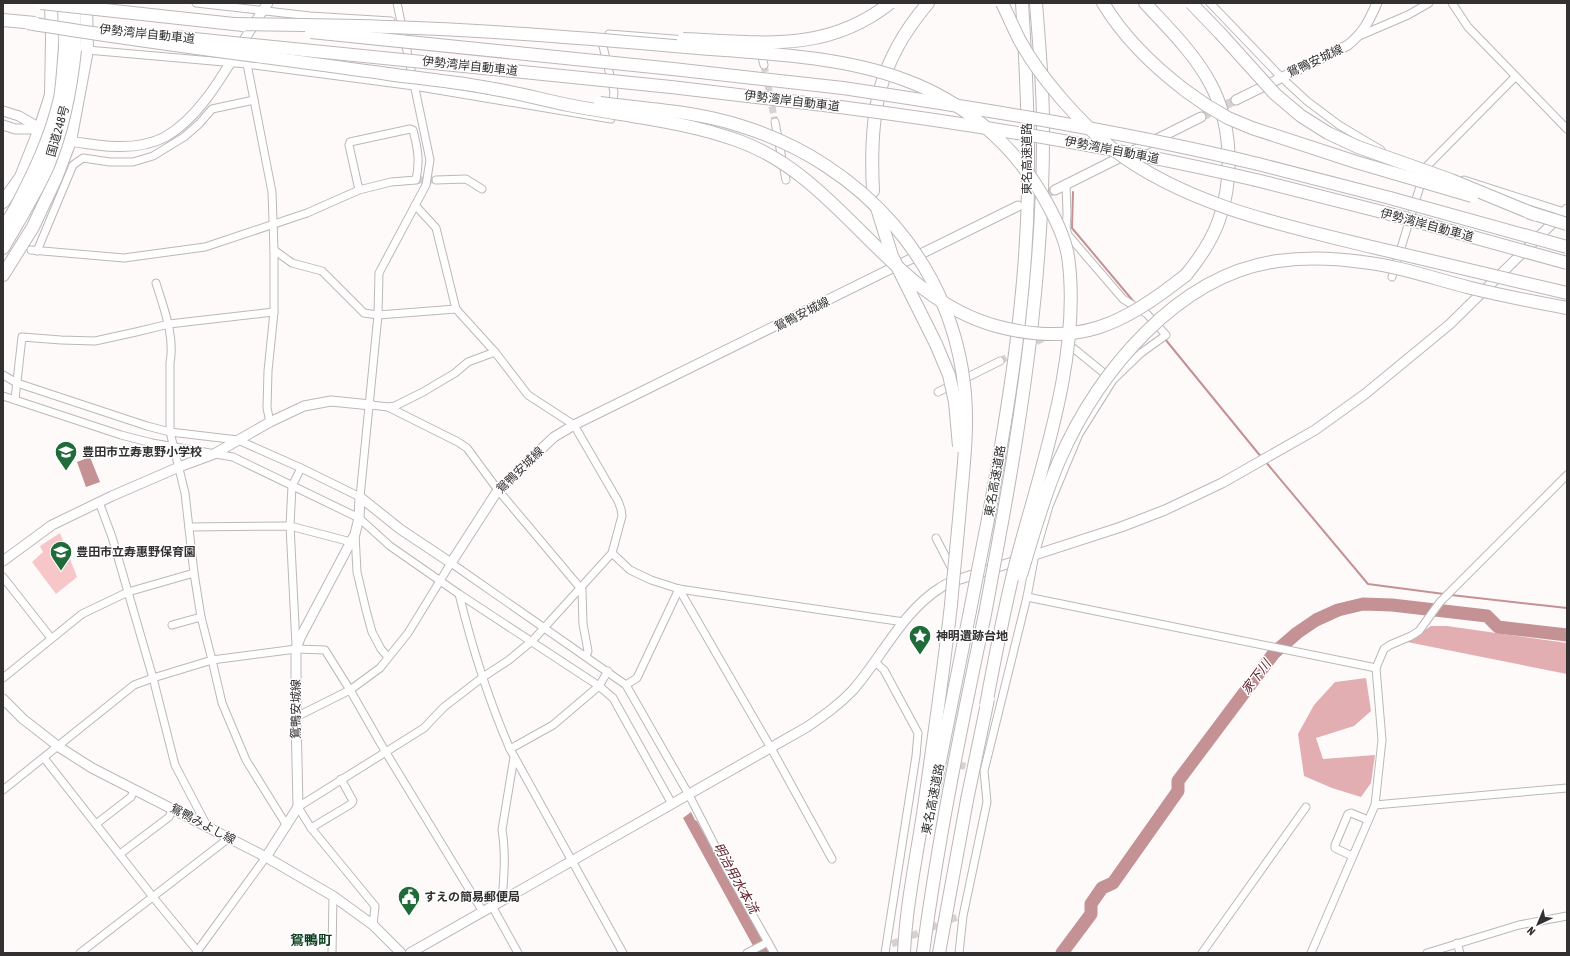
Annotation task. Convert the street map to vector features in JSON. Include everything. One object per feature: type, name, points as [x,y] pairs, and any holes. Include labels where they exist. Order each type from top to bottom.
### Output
[{"type":"highway","name":"伊勢湾岸自動車道","points":[[41,3],[843,88],[1080,126],[1177,145],[1390,198],[1567,247]]},
{"type":"highway","points":[[3,202],[21,176],[40,130],[51,95],[52,39],[50,3]]},
{"type":"highway","name":"国道248号","points":[[64,3],[75,50]]},
{"type":"highway","name":"国道248号","points":[[3,248],[20,210],[48,166],[62,123],[72,80],[75,50],[74,3]]},
{"type":"highway","points":[[3,275],[33,227],[56,178],[70,141],[75,50],[86,3]]},
{"type":"highway","points":[[582,38],[674,39],[774,43],[801,41],[840,32],[859,24],[876,14],[890,3]]},
{"type":"highway","points":[[928,3],[914,20],[899,43],[880,86],[874,119],[872,144],[873,191],[892,256],[936,344],[949,375],[955,402],[959,448],[960,511]]},
{"type":"highway","points":[[1002,3],[1020,40],[1034,62],[1067,105],[1087,126],[1114,150],[1142,169],[1178,188],[1239,212],[1334,238],[1567,293]]},
{"type":"highway","name":"東名高速道路","points":[[906,953],[930,816],[999,459],[1015,352],[1026,234],[1028,191],[1026,71],[1022,3]]},
{"type":"highway","name":"東名高速道路","points":[[922,953],[940,840],[1002,522],[1031,343],[1038,269],[1043,174],[1043,123],[1036,3]]},
{"type":"highway","points":[[1102,3],[1131,41],[1165,75],[1206,105],[1228,118],[1252,128],[1356,162],[1567,224]]},
{"type":"highway","points":[[494,89],[567,105],[689,127],[741,142],[761,150],[778,159],[800,174],[823,194],[911,279],[934,296],[970,317],[998,326],[1024,332],[1050,335],[1074,334],[1089,331],[1133,313],[1186,275],[1208,243],[1222,211],[1225,199],[1228,165],[1225,126],[1218,100],[1202,69],[1145,3]]},
{"type":"highway","points":[[1191,3],[1275,94],[1301,116],[1328,133],[1358,147],[1464,185],[1536,215]]},
{"type":"highway","name":"伊勢湾岸自動車道","points":[[3,20],[671,86],[916,117],[1069,141],[1180,162],[1386,213],[1567,263]]},
{"type":"highway","points":[[28,23],[109,36],[494,89],[689,114],[740,125],[773,137],[803,151],[852,183],[873,202],[914,251],[938,292],[949,318],[961,368],[965,394],[966,448],[951,605],[942,686],[905,934],[906,953]]},
{"type":"highway","points":[[236,24],[389,27],[582,38],[845,63],[879,71],[908,81],[935,93],[972,115],[1000,139],[1018,159],[1038,187],[1060,227],[1067,253],[1070,286],[1068,343],[1060,399],[1008,592],[967,800],[939,953]]},
{"type":"highway","name":"国道248号","points":[[3,229],[20,210]]},
{"type":"highway","points":[[986,705],[1018,583],[1044,498],[1073,433],[1104,384],[1136,343],[1170,310],[1192,295],[1231,274],[1277,261],[1304,258],[1333,259],[1386,265],[1472,288],[1567,308]]},
{"type":"street","points":[[196,3],[265,7],[310,16],[600,34],[759,46],[808,42],[857,29],[878,17],[894,3]]},
{"type":"street","points":[[360,500],[378,315],[379,273],[426,185],[430,160],[397,3]]},
{"type":"street","points":[[410,953],[807,727],[837,706],[875,662],[904,622],[924,600],[941,587],[957,580],[1035,554],[1121,527],[1165,510],[1222,483],[1315,430],[1365,394],[1450,324],[1566,211],[1426,167],[1376,148],[1323,113],[1281,78],[1210,3]]},
{"type":"street","name":"鴛鴨安城線","points":[[1236,100],[1348,45],[1359,36],[1366,26],[1377,3]]},
{"type":"street","points":[[1359,36],[1408,15],[1429,3]]},
{"type":"street","points":[[1452,3],[1468,27],[1567,129]]},
{"type":"street","points":[[3,111],[19,116],[40,130],[70,141],[111,147],[134,147],[165,137],[193,114],[213,89],[265,7]]},
{"type":"street","points":[[75,50],[247,64],[414,86],[611,119],[614,92],[600,34]]},
{"type":"street","points":[[759,46],[764,65]]},
{"type":"street","points":[[247,64],[272,192],[274,224],[274,312],[268,371],[267,408],[270,422]]},
{"type":"street","points":[[1392,277],[1426,167],[1515,77]]},
{"type":"street","points":[[254,100],[212,109],[184,138],[154,156],[133,162],[110,162],[83,158],[78,161],[73,165],[34,250],[124,258],[205,247],[308,213],[359,190],[391,182],[416,180],[419,167],[419,154],[413,130],[410,129],[350,142],[349,144],[359,190]]},
{"type":"street","points":[[1055,190],[1201,117]]},
{"type":"street","points":[[775,122],[786,180]]},
{"type":"street","points":[[3,125],[15,129],[40,130]]},
{"type":"street","points":[[436,180],[466,179],[482,189]]},
{"type":"street","points":[[959,953],[960,917],[988,802],[983,770],[1027,596],[1035,554],[1049,506],[1079,434],[1113,380],[1141,353],[1166,335],[1147,314],[1123,299],[1068,235],[1066,228],[1066,184]]},
{"type":"street","points":[[44,758],[197,952],[266,857],[298,807],[385,751],[424,728],[444,707],[532,641],[612,553],[622,516],[621,509],[574,425],[528,395],[495,352],[456,309],[436,228],[415,205]]},
{"type":"street","name":"鴛鴨安城線","points":[[450,565],[498,490],[554,437],[574,425],[768,331],[1018,206]]},
{"type":"street","points":[[274,250],[292,263],[322,271],[364,313],[378,315],[456,309]]},
{"type":"street","points":[[156,283],[168,324],[172,352],[170,363],[170,432],[185,493],[194,573],[201,617],[222,703],[246,760],[287,826]]},
{"type":"street","points":[[15,399],[22,337],[95,341],[168,324],[274,312]]},
{"type":"street","points":[[1054,336],[1064,340],[1113,380]]},
{"type":"street","points":[[3,561],[52,525],[99,502],[179,467],[214,454],[270,422],[304,406],[331,401],[388,407],[395,406],[424,392],[455,373],[468,362],[495,352]]},
{"type":"street","points":[[938,392],[1000,361]]},
{"type":"street","points":[[3,375],[17,383],[147,426],[170,432],[235,442],[301,468],[360,500],[450,565],[543,629],[608,671],[626,685],[774,953]]},
{"type":"street","points":[[3,396],[121,435],[152,443],[234,457],[359,517],[390,546],[441,580],[459,594],[599,686],[613,698],[673,803]]},
{"type":"street","points":[[388,407],[467,448],[498,490],[580,587],[582,590],[583,624],[588,651],[586,656]]},
{"type":"street","points":[[296,649],[290,526],[292,486],[301,468]]},
{"type":"street","points":[[1311,953],[1375,805],[1382,740],[1376,668],[1384,650],[1390,645],[1419,631],[1440,602],[1567,475]]},
{"type":"street","name":"鴛鴨安城線","points":[[298,807],[296,649],[300,638],[353,538],[359,517],[360,500]]},
{"type":"street","points":[[99,502],[112,537],[153,678],[175,765],[207,826]]},
{"type":"street","points":[[189,527],[290,526],[353,538],[357,572],[372,632],[381,649],[388,657]]},
{"type":"street","points":[[936,538],[957,580]]},
{"type":"street","points":[[612,553],[630,570],[651,580],[679,589],[904,622]]},
{"type":"street","points":[[296,717],[350,690],[380,668],[408,633],[450,565]]},
{"type":"street","points":[[3,678],[82,614],[128,592],[194,573]]},
{"type":"street","points":[[3,577],[52,638]]},
{"type":"street","points":[[626,685],[637,678],[679,589]]},
{"type":"street","points":[[679,589],[771,748],[832,859]]},
{"type":"street","points":[[459,594],[470,637],[495,715],[510,749],[623,953]]},
{"type":"street","points":[[1027,596],[1376,668]]},
{"type":"street","points":[[172,625],[201,617]]},
{"type":"street","points":[[3,790],[59,747],[134,685],[212,660],[296,649],[325,650],[483,912]]},
{"type":"street","points":[[875,662],[884,670],[918,733],[889,944],[885,953]]},
{"type":"street","points":[[510,749],[553,725],[599,686],[608,671]]},
{"type":"street","name":"鴛鴨みよし線","points":[[3,699],[23,719],[59,747],[92,768],[136,789],[266,857],[333,896],[373,925],[401,953]]},
{"type":"street","points":[[916,756],[928,758]]},
{"type":"street","points":[[502,900],[504,839],[502,830],[514,757]]},
{"type":"street","points":[[311,828],[351,804],[353,801],[341,779]]},
{"type":"street","points":[[1375,805],[1567,788]]},
{"type":"street","points":[[96,824],[131,797],[136,789]]},
{"type":"street","points":[[298,807],[311,828],[375,906],[373,925]]},
{"type":"street","points":[[1202,953],[1306,807]]},
{"type":"street","points":[[120,854],[169,817],[173,808]]},
{"type":"street","points":[[1352,856],[1335,848],[1334,845],[1348,814],[1351,813],[1368,820]]},
{"type":"street","points":[[80,953],[229,838]]},
{"type":"street","points":[[332,953],[333,896]]},
{"type":"street","points":[[492,906],[518,953]]},
{"type":"street","points":[[1427,953],[1519,925],[1567,916]]},
{"type":"street","points":[[749,952],[768,942]]},
{"type":"street","points":[[1457,943],[1460,953]]},
{"type":"shaded area","points":[[90,457],[100,482],[86,487],[77,462]]},
{"type":"shaded area","points":[[60,533],[77,577],[56,594],[32,562],[43,552],[40,546]]},
{"type":"shaded area","points":[[1431,626],[1447,626],[1567,643],[1567,674],[1407,642]]},
{"type":"shaded area","points":[[1366,678],[1371,711],[1354,726],[1316,738],[1323,759],[1375,755],[1371,783],[1361,797],[1332,788],[1304,776],[1298,734],[1314,705],[1335,682]]},
{"type":"shaded area","name":"明治用水本流","points":[[691,812],[769,953],[757,953],[683,818]]},
{"type":"waterway","points":[[1073,192],[1072,228],[1134,302]]},
{"type":"waterway","points":[[1165,339],[1262,458]]},
{"type":"waterway","points":[[1265,461],[1368,584],[1444,594]]},
{"type":"waterway","points":[[1451,595],[1567,608]]},
{"type":"waterway","name":"家下川","points":[[1062,953],[1091,914],[1091,904],[1102,888],[1113,883],[1178,791],[1178,781],[1274,653],[1297,633],[1316,620],[1338,610],[1363,604],[1392,605],[1487,616],[1498,627],[1567,635]]},
{"type":"tunnel","points":[[764,65],[775,122]]},
{"type":"tunnel","points":[[1201,117],[1236,100]]},
{"type":"tunnel","points":[[416,180],[436,180]]},
{"type":"tunnel","points":[[1023,204],[1055,190]]},
{"type":"tunnel","points":[[1027,347],[1047,336],[1050,336]]},
{"type":"tunnel","points":[[1000,361],[1016,352]]},
{"type":"tunnel","points":[[938,760],[977,769]]},
{"type":"tunnel","points":[[892,944],[957,917]]},
{"type":"place","name":"豊田市立寿恵野小学校","points":[[66,472]]},
{"type":"place","name":"豊田市立寿惠野保育園","points":[[61,572]]},
{"type":"place","name":"神明遺跡台地","points":[[920,656]]},
{"type":"place","name":"すえの簡易郵便局","points":[[409,916]]},
{"type":"district","name":"鴛鴨町","points":[[311,940]]}]
